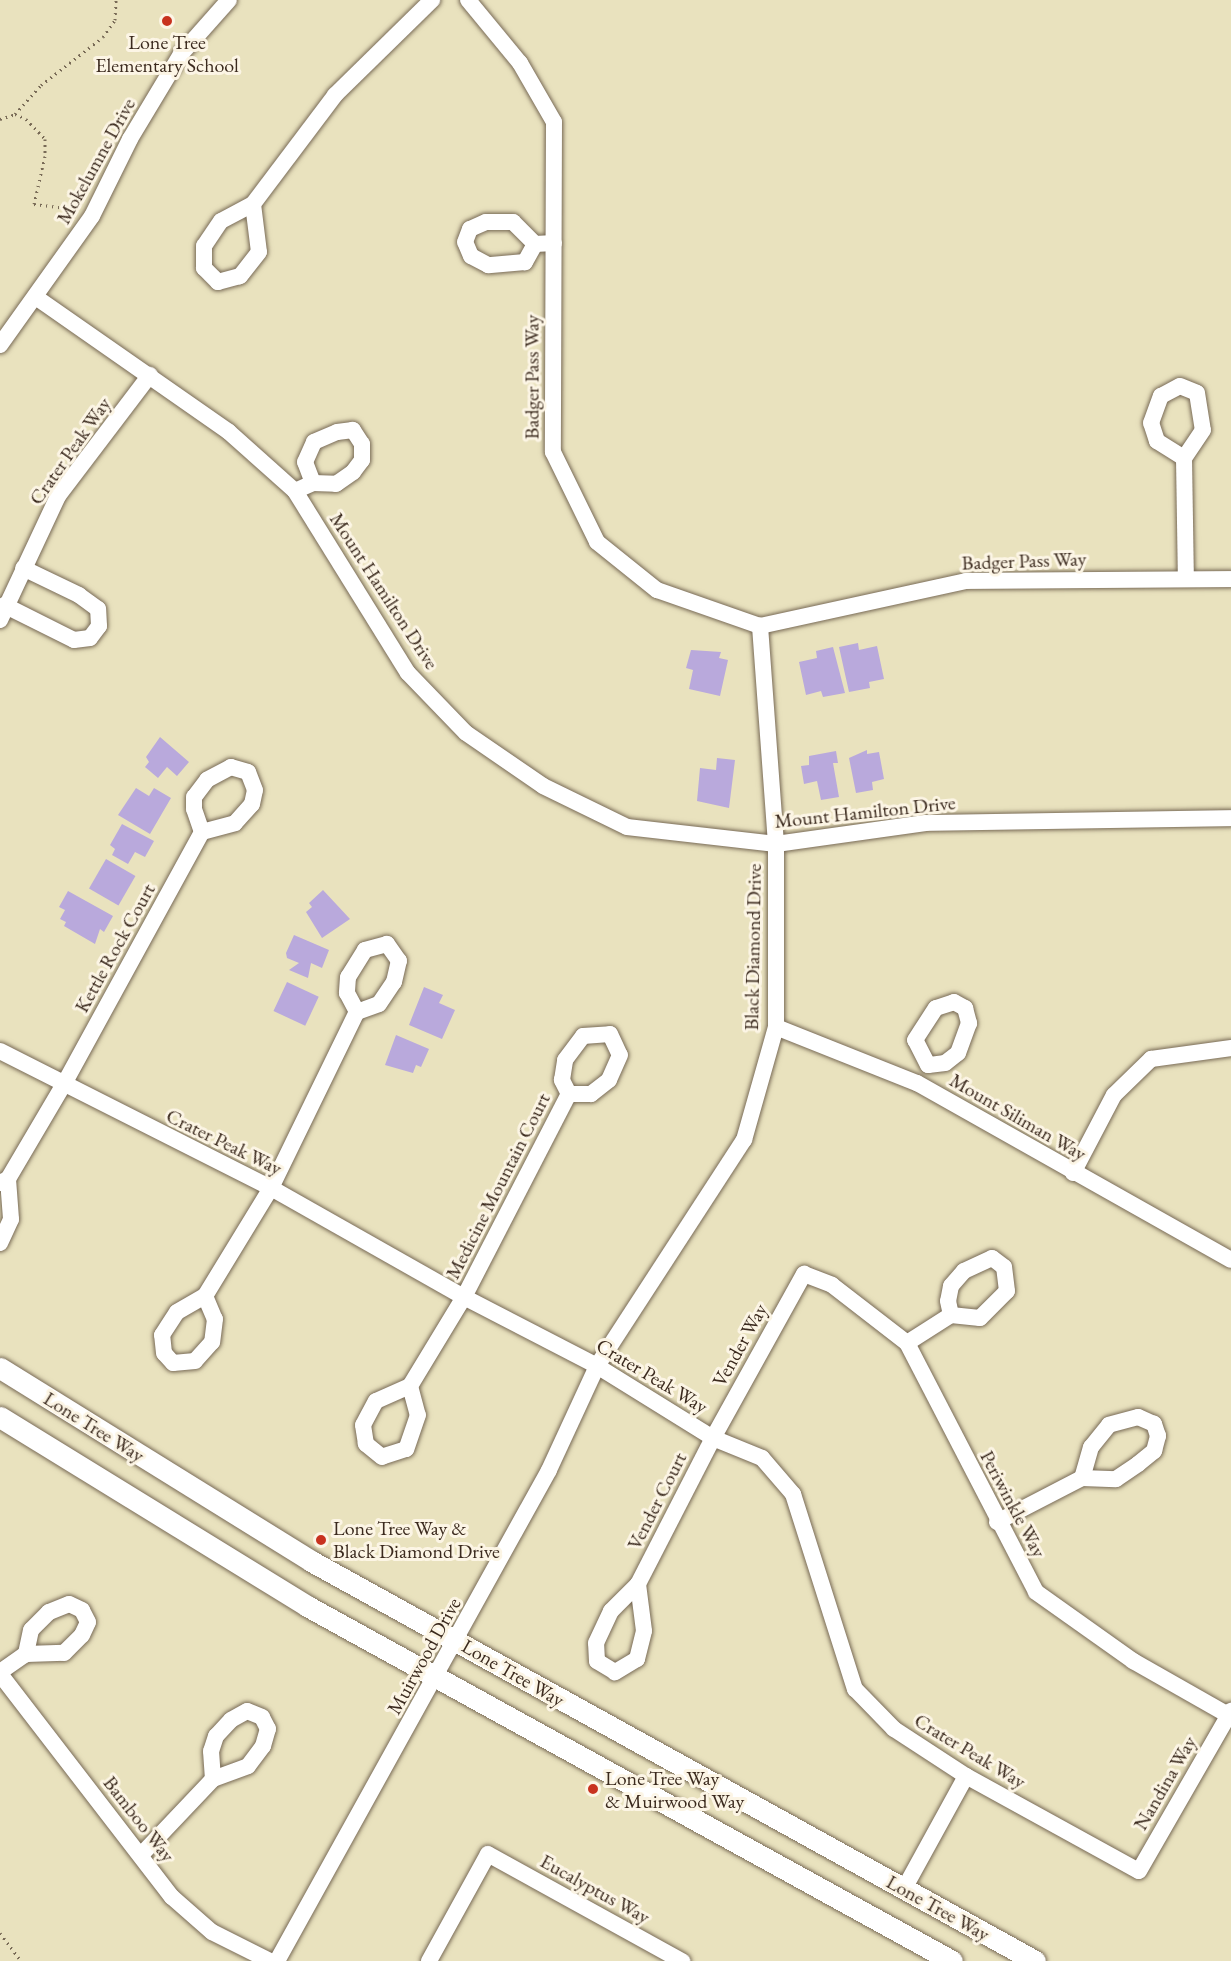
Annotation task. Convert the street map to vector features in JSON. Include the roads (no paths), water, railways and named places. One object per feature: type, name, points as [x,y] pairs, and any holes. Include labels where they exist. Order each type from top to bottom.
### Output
[{"type":"main road","name":"Lone Tree Way","points":[[0,1368],[310,1561],[1035,1961]]},
{"type":"main road","name":"Lone Tree Way","points":[[0,1417],[307,1606],[952,1961]]},
{"type":"street","name":"Mokelumne Drive","points":[[0,345],[37,298],[86,226],[181,54],[230,0]]},
{"type":"street","points":[[253,204],[259,252],[240,276],[218,282],[204,268],[204,246],[221,221],[253,204],[335,95],[432,0]]},
{"type":"street","name":"Badger Pass Way","points":[[468,0],[520,63],[554,122],[553,452],[597,542],[657,590],[760,626],[966,580],[1231,579]]},
{"type":"street","points":[[535,244],[554,243]]},
{"type":"street","name":"Mount Hamilton Drive","points":[[37,298],[229,432],[295,491],[408,673],[465,733],[543,786],[627,827],[776,844],[926,823],[1231,818]]},
{"type":"street","name":"Crater Peak Way","points":[[2,612],[58,496],[150,375]]},
{"type":"street","points":[[1184,458],[1186,579]]},
{"type":"street","points":[[295,491],[313,483]]},
{"type":"street","points":[[2,612],[74,640],[90,638],[99,626],[98,609],[89,602],[23,568]]},
{"type":"street","name":"Black Diamond Drive","points":[[597,1366],[744,1140],[776,1027],[776,844],[760,626]]},
{"type":"street","name":"Kettle Rock Court","points":[[4,1181],[64,1084],[202,832]]},
{"type":"street","points":[[206,1296],[271,1188],[357,1012]]},
{"type":"street","name":"Mount Siliman Way","points":[[776,1027],[917,1083],[1231,1260]]},
{"type":"street","points":[[1073,1173],[1114,1095],[1151,1059],[1231,1048]]},
{"type":"street","name":"Crater Peak Way","points":[[0,1051],[271,1188],[464,1297],[597,1366],[712,1438],[762,1458],[793,1494],[855,1689],[894,1730],[966,1776],[1138,1871]]},
{"type":"street","points":[[917,1083],[928,1065]]},
{"type":"street","name":"Medicine Mountain Court","points":[[410,1386],[464,1297],[569,1094]]},
{"type":"street","points":[[0,1243],[11,1219],[4,1181]]},
{"type":"street","name":"Periwinkle Way","points":[[804,1274],[832,1285],[907,1343],[997,1522],[1036,1592],[1133,1661],[1230,1713]]},
{"type":"street","name":"Vender Way","points":[[712,1438],[804,1274]]},
{"type":"street","points":[[907,1343],[951,1315]]},
{"type":"street","name":"Muirwood Drive","points":[[277,1961],[457,1641],[549,1470],[597,1366]]},
{"type":"street","points":[[997,1522],[1082,1478],[1116,1479],[1154,1451],[1158,1436],[1154,1424],[1138,1417],[1109,1425],[1091,1447],[1082,1478]]},
{"type":"street","name":"Vender Court","points":[[638,1584],[644,1631],[637,1659],[615,1672],[597,1661],[596,1643],[612,1611],[638,1584],[712,1438]]},
{"type":"street","points":[[0,1673],[26,1654]]},
{"type":"street","name":"Bamboo Way","points":[[0,1673],[172,1897],[212,1932],[270,1961]]},
{"type":"street","name":"Nandina Way","points":[[1138,1871],[1230,1713]]},
{"type":"street","points":[[904,1889],[966,1776]]},
{"type":"street","points":[[141,1855],[213,1779]]},
{"type":"street","name":"Eucalyptus Way","points":[[429,1961],[488,1854],[656,1954],[682,1961]]},
{"type":"place","name":"Lone Tree Elementary School","points":[[167,21]]},
{"type":"place","name":"Lone Tree Way & Black Diamond Drive","points":[[321,1540]]},
{"type":"place","name":"Lone Tree Way & Muirwood Way","points":[[593,1789]]}]
